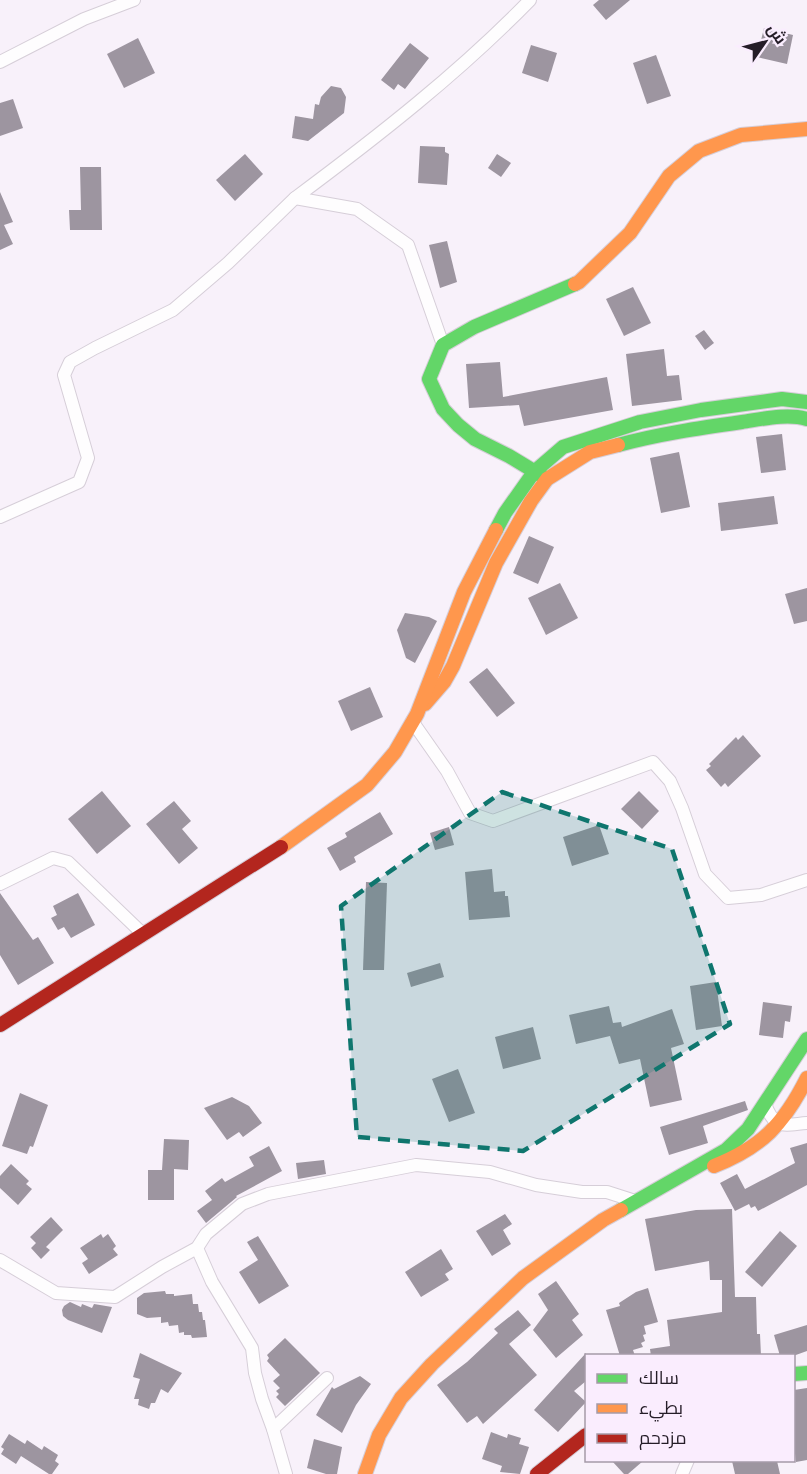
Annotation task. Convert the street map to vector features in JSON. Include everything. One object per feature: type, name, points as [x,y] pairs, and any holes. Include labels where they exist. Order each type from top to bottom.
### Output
[{"type":"main road","points":[[547,479],[475,439],[443,409],[429,379],[443,345],[474,327],[579,282],[630,233],[669,176],[699,151],[741,135],[807,129]]},
{"type":"main road","points":[[415,718],[464,592],[505,513],[534,472],[563,447],[640,422],[701,410],[782,399],[807,402]]},
{"type":"main road","points":[[0,1025],[264,859],[367,785],[395,752],[415,718],[444,682],[453,666],[496,563],[531,501],[547,479],[590,452],[659,434],[772,418],[801,417],[807,419]]},
{"type":"main road","points":[[365,1474],[379,1435],[400,1398],[432,1364],[523,1278],[603,1220],[726,1150],[748,1129],[807,1039]]},
{"type":"main road","points":[[674,1180],[736,1157],[760,1143],[780,1125],[805,1087]]},
{"type":"main road","points":[[375,1474],[379,1435]]},
{"type":"main road","points":[[537,1474],[585,1436]]},
{"type":"street","points":[[0,62],[84,19],[134,0]]},
{"type":"street","points":[[0,517],[79,482],[88,458],[64,375],[70,362],[173,310],[228,263],[295,198],[373,140],[502,29],[531,0]]},
{"type":"street","points":[[295,198],[357,209],[408,245],[443,345]]},
{"type":"street","points":[[415,718],[470,813],[492,821],[653,762],[670,781],[705,874],[728,898],[761,895],[807,880]]},
{"type":"street","points":[[0,884],[53,858],[68,862],[144,934]]},
{"type":"street","points":[[777,1087],[805,1087]]},
{"type":"street","points":[[765,1104],[775,1122],[780,1125],[807,1123]]},
{"type":"street","points":[[0,1260],[56,1293],[116,1297],[162,1267],[197,1248],[206,1234],[242,1204],[268,1194],[416,1165],[490,1172],[536,1185],[582,1192],[607,1192],[636,1201]]},
{"type":"street","points":[[197,1248],[212,1282],[252,1348],[255,1373],[262,1399],[286,1474]]},
{"type":"street","points":[[273,1429],[327,1378]]},
{"type":"highlighted area","points":[[502,792],[672,849],[730,1024],[523,1151],[357,1137],[341,906]]},
{"type":"building","points":[[599,0],[630,0],[606,20],[593,5]]},
{"type":"building","points":[[764,28],[793,35],[787,64],[757,57]]},
{"type":"building","points":[[138,38],[155,73],[124,88],[107,54]]},
{"type":"building","points":[[410,43],[429,58],[405,89],[398,84],[394,90],[381,80]]},
{"type":"building","points":[[531,45],[557,53],[548,82],[522,73]]},
{"type":"building","points":[[656,55],[671,96],[647,104],[633,63]]},
{"type":"building","points":[[331,86],[341,88],[346,97],[344,113],[308,141],[292,138],[295,116],[313,119],[315,104],[319,105],[321,97]]},
{"type":"building","points":[[13,99],[23,128],[0,136],[0,103]]},
{"type":"building","points":[[420,146],[445,147],[445,152],[449,154],[447,185],[418,183]]},
{"type":"building","points":[[245,154],[263,174],[235,201],[216,180]]},
{"type":"building","points":[[497,154],[511,163],[501,177],[488,168]]},
{"type":"building","points":[[80,167],[101,167],[102,230],[70,230],[69,210],[81,210]]},
{"type":"building","points":[[0,192],[13,222],[4,225],[13,244],[0,250]]},
{"type":"building","points":[[447,241],[457,282],[440,288],[429,245]]},
{"type":"building","points":[[633,287],[651,323],[624,336],[606,299]]},
{"type":"building","points":[[704,330],[714,343],[705,350],[695,336]]},
{"type":"building","points":[[664,349],[667,376],[679,375],[682,400],[632,406],[626,354]]},
{"type":"building","points":[[500,362],[503,397],[607,377],[613,410],[524,426],[519,405],[469,408],[466,364]]},
{"type":"building","points":[[782,434],[786,470],[761,473],[756,437]]},
{"type":"building","points":[[679,452],[690,507],[661,513],[650,458]]},
{"type":"building","points":[[774,496],[778,524],[721,531],[718,503]]},
{"type":"building","points":[[529,536],[554,547],[538,584],[513,573]]},
{"type":"building","points":[[560,583],[578,618],[546,635],[528,598]]},
{"type":"building","points":[[807,588],[807,621],[794,624],[785,594]]},
{"type":"building","points":[[405,613],[429,617],[437,621],[415,663],[406,658],[397,630]]},
{"type":"building","points":[[487,668],[515,703],[497,717],[469,682]]},
{"type":"building","points":[[370,687],[383,717],[351,731],[338,701]]},
{"type":"building","points":[[743,735],[761,756],[728,787],[725,783],[721,787],[706,770],[711,766],[709,764],[736,737],[738,740]]},
{"type":"building","points":[[102,791],[131,826],[97,854],[68,819]]},
{"type":"building","points":[[639,791],[659,811],[642,829],[621,809]]},
{"type":"building","points":[[174,801],[191,821],[182,829],[198,848],[179,864],[146,824]]},
{"type":"building","points":[[380,812],[393,834],[354,857],[356,862],[340,871],[327,848],[347,837],[345,833]]},
{"type":"building","points":[[599,825],[609,854],[572,866],[563,837]]},
{"type":"building","points":[[449,827],[454,845],[435,850],[430,833]]},
{"type":"building","points":[[492,869],[494,892],[505,891],[505,896],[508,896],[510,917],[469,920],[465,872]]},
{"type":"building","points":[[366,882],[387,883],[384,970],[363,970]]},
{"type":"building","points":[[0,893],[33,940],[38,937],[54,963],[18,985],[0,955]]},
{"type":"building","points":[[78,893],[95,925],[71,938],[64,927],[58,930],[51,918],[57,915],[53,906]]},
{"type":"building","points":[[440,963],[444,977],[411,987],[407,973]]},
{"type":"building","points":[[716,982],[722,1026],[696,1030],[690,986]]},
{"type":"building","points":[[763,1002],[792,1006],[790,1022],[785,1021],[783,1038],[759,1035]]},
{"type":"building","points":[[609,1006],[613,1023],[621,1022],[622,1027],[672,1009],[684,1044],[671,1048],[682,1100],[650,1107],[640,1059],[619,1064],[610,1036],[576,1044],[569,1015]]},
{"type":"building","points":[[533,1027],[541,1059],[503,1069],[495,1037]]},
{"type":"building","points":[[458,1069],[475,1113],[449,1122],[432,1079]]},
{"type":"building","points":[[20,1093],[48,1105],[33,1147],[30,1146],[27,1154],[2,1146]]},
{"type":"building","points":[[232,1097],[249,1106],[262,1123],[243,1137],[239,1132],[227,1140],[204,1108]]},
{"type":"building","points":[[745,1101],[748,1110],[703,1126],[708,1143],[669,1155],[660,1127]]},
{"type":"building","points":[[164,1139],[189,1140],[188,1170],[174,1169],[174,1200],[148,1200],[148,1170],[162,1170]]},
{"type":"building","points":[[807,1143],[807,1185],[758,1211],[755,1206],[751,1208],[749,1204],[735,1211],[720,1183],[737,1174],[745,1189],[795,1163],[790,1148]]},
{"type":"building","points":[[269,1146],[282,1171],[236,1196],[206,1223],[197,1211],[212,1200],[205,1191],[222,1178],[225,1182],[254,1166],[249,1157]]},
{"type":"building","points":[[324,1160],[326,1174],[298,1179],[296,1163]]},
{"type":"building","points":[[11,1164],[29,1181],[26,1184],[32,1189],[18,1205],[0,1188],[0,1176]]},
{"type":"building","points":[[732,1209],[735,1297],[756,1297],[757,1334],[760,1334],[761,1354],[651,1354],[650,1349],[670,1346],[667,1320],[722,1312],[722,1280],[710,1280],[709,1261],[655,1271],[645,1219],[696,1210]]},
{"type":"building","points":[[505,1214],[512,1224],[503,1230],[511,1244],[492,1256],[476,1231]]},
{"type":"building","points":[[51,1217],[63,1230],[46,1247],[50,1250],[41,1259],[31,1248],[36,1243],[30,1237]]},
{"type":"building","points":[[780,1231],[797,1246],[762,1287],[745,1272]]},
{"type":"building","points":[[101,1234],[103,1238],[108,1234],[116,1246],[113,1249],[118,1255],[89,1274],[82,1263],[88,1259],[80,1248]]},
{"type":"building","points":[[258,1236],[289,1286],[259,1304],[239,1272],[258,1260],[247,1242]]},
{"type":"building","points":[[441,1249],[453,1269],[445,1274],[449,1280],[421,1297],[405,1272]]},
{"type":"building","points":[[556,1281],[579,1314],[572,1320],[583,1335],[556,1358],[533,1330],[548,1310],[538,1294]]},
{"type":"building","points":[[648,1288],[658,1322],[644,1326],[646,1334],[643,1335],[645,1341],[641,1343],[643,1347],[633,1350],[634,1354],[619,1354],[606,1310],[620,1306],[619,1303],[636,1292]]},
{"type":"building","points":[[165,1291],[166,1294],[174,1294],[174,1296],[192,1294],[193,1304],[198,1304],[199,1312],[202,1312],[203,1320],[205,1320],[207,1337],[192,1338],[191,1335],[184,1335],[184,1332],[179,1333],[178,1325],[169,1326],[168,1322],[161,1323],[161,1317],[147,1318],[137,1314],[137,1298],[144,1293]]},
{"type":"building","points":[[70,1302],[81,1307],[82,1304],[92,1308],[94,1304],[112,1307],[102,1333],[63,1316],[64,1306]]},
{"type":"building","points":[[518,1310],[531,1325],[509,1344],[537,1375],[483,1424],[477,1416],[467,1423],[437,1385],[467,1362],[498,1333],[494,1329]]},
{"type":"building","points":[[807,1325],[807,1351],[795,1355],[779,1354],[774,1335]]},
{"type":"building","points":[[285,1338],[320,1373],[285,1406],[276,1397],[279,1394],[276,1391],[280,1388],[273,1381],[280,1375],[267,1361],[269,1358],[267,1355]]},
{"type":"building","points":[[140,1353],[182,1373],[168,1393],[161,1389],[155,1403],[151,1403],[149,1409],[138,1405],[139,1399],[134,1399],[140,1379],[133,1377]]},
{"type":"building","points":[[585,1354],[585,1382],[574,1391],[585,1403],[558,1432],[534,1410]]},
{"type":"building","points":[[360,1376],[371,1384],[356,1405],[342,1433],[316,1415],[332,1387],[334,1389]]},
{"type":"building","points":[[807,1388],[807,1460],[796,1462],[795,1454],[795,1390]]},
{"type":"building","points":[[491,1432],[507,1438],[508,1434],[521,1438],[519,1444],[529,1447],[520,1474],[500,1472],[502,1466],[482,1459]]},
{"type":"building","points":[[9,1434],[25,1444],[27,1440],[42,1450],[44,1446],[58,1455],[55,1461],[59,1464],[52,1474],[21,1456],[16,1464],[1,1454],[4,1449],[1,1447]]},
{"type":"building","points":[[314,1439],[342,1447],[337,1474],[326,1474],[307,1468]]},
{"type":"building","points":[[613,1462],[642,1462],[628,1474],[624,1474]]},
{"type":"building","points":[[732,1462],[777,1462],[780,1474],[735,1474]]},
{"type":"traffic: fast","points":[[547,479],[475,439],[458,425],[443,409],[429,379],[443,345],[474,327],[575,284]]},
{"type":"traffic: fast","points":[[496,530],[534,472],[563,447],[640,422],[701,410],[782,399],[807,402]]},
{"type":"traffic: fast","points":[[618,445],[766,418],[800,417],[807,419]]},
{"type":"traffic: fast","points":[[621,1210],[726,1150],[748,1129],[807,1039]]},
{"type":"traffic: fast","points":[[795,1374],[807,1373]]},
{"type":"traffic: slow","points":[[575,284],[630,233],[669,176],[699,151],[741,135],[807,129]]},
{"type":"traffic: slow","points":[[425,704],[444,682],[453,666],[496,563],[531,501],[547,479],[590,452],[618,445]]},
{"type":"traffic: slow","points":[[281,847],[367,785],[395,752],[417,714],[464,592],[496,530]]},
{"type":"traffic: slow","points":[[714,1166],[746,1151],[770,1132],[790,1108],[807,1078]]},
{"type":"traffic: slow","points":[[365,1474],[379,1435],[401,1398],[432,1364],[523,1278],[603,1220],[621,1210]]},
{"type":"traffic: jam","points":[[0,1025],[281,847]]},
{"type":"traffic: jam","points":[[537,1474],[585,1436]]}]
